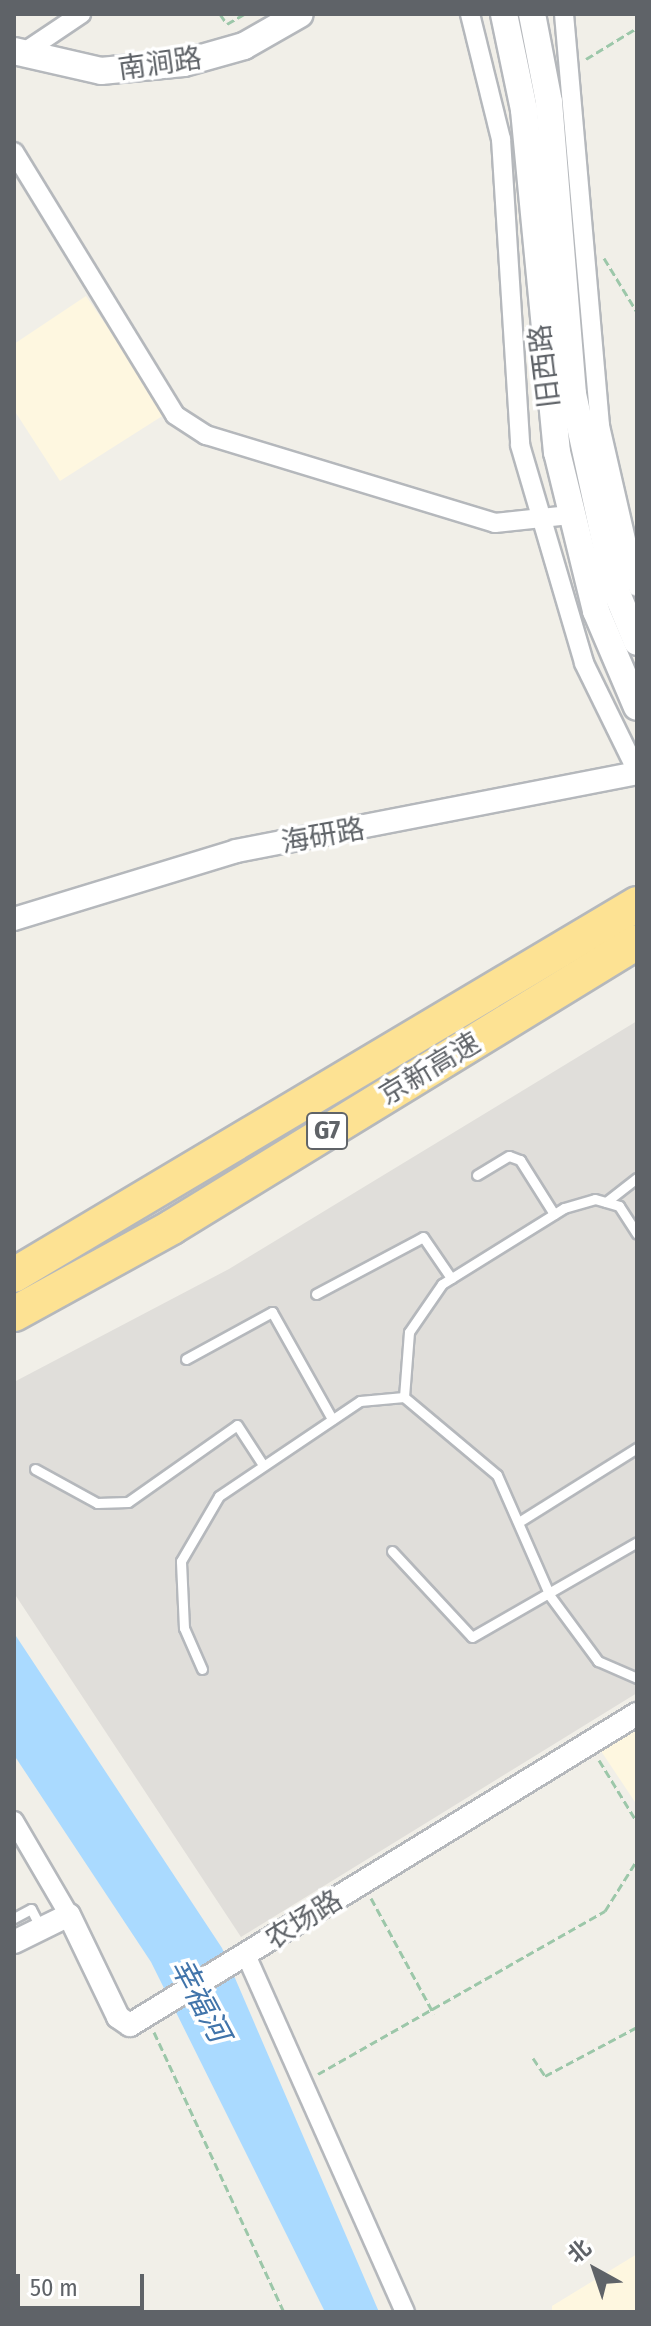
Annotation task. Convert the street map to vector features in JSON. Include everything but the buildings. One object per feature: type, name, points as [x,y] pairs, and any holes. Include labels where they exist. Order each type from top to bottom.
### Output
[{"type":"highway","name":"京新高速","points":[[14,1275],[637,904]]},
{"type":"highway","name":"京新高速","points":[[14,1314],[172,1227],[637,942]]},
{"type":"main road","name":"南涧路","points":[[22,50],[101,71],[184,63],[244,46],[300,14]]},
{"type":"main road","name":"旧西路","points":[[504,14],[524,110],[547,398],[570,515],[596,611],[637,707]]},
{"type":"main road","name":"旧西路","points":[[532,14],[549,102],[573,394],[616,591],[637,642]]},
{"type":"street","points":[[22,50],[81,14]]},
{"type":"street","points":[[470,14],[501,139],[520,445],[537,515],[584,663],[637,772]]},
{"type":"street","points":[[564,14],[582,248],[600,426],[637,587]]},
{"type":"street","points":[[14,152],[175,415],[206,435],[495,523],[537,515],[570,515]]},
{"type":"street","name":"海研路","points":[[14,919],[236,851],[637,772]]},
{"type":"street","name":"农场路","points":[[151,2016],[637,1714]]},
{"type":"street","points":[[14,1821],[69,1915],[118,2017],[130,2025],[151,2016]]},
{"type":"street","points":[[14,1942],[69,1915]]},
{"type":"street","points":[[243,1957],[405,2312]]},
{"type":"lane","points":[[477,1175],[509,1156],[520,1160],[554,1214]]},
{"type":"lane","points":[[606,1202],[637,1178]]},
{"type":"lane","points":[[404,1397],[409,1332],[422,1305],[451,1278],[554,1214],[595,1199],[619,1206],[637,1234]]},
{"type":"lane","points":[[316,1294],[423,1237],[451,1278]]},
{"type":"lane","points":[[186,1359],[272,1312],[332,1419]]},
{"type":"lane","points":[[202,1669],[184,1628],[181,1561],[219,1496],[261,1462],[360,1401],[404,1397],[497,1475],[522,1520],[550,1596],[598,1661],[637,1678]]},
{"type":"lane","points":[[35,1469],[97,1503],[128,1502],[237,1425],[261,1462]]},
{"type":"lane","points":[[522,1520],[637,1448]]},
{"type":"lane","points":[[392,1551],[472,1637],[550,1596],[637,1542]]},
{"type":"lane","points":[[14,1918],[31,1909],[41,1929]]},
{"type":"path","points":[[220,14],[227,24],[244,14]]},
{"type":"path","points":[[569,69],[637,28]]},
{"type":"path","points":[[582,248],[616,271],[637,312]]},
{"type":"path","points":[[589,1744],[637,1822]]},
{"type":"path","points":[[298,2077],[333,2072],[605,1911],[637,1860]]},
{"type":"path","points":[[363,1883],[434,2014]]},
{"type":"path","points":[[151,2016],[284,2312]]},
{"type":"path","points":[[533,2058],[545,2076],[637,2027]]},
{"type":"shaded area","points":[[86,296],[167,413],[60,481],[14,410],[14,344]]},
{"type":"shaded area","points":[[637,1021],[637,1693],[241,1937],[14,1593],[14,1382],[229,1269]]},
{"type":"shaded area","points":[[637,1728],[637,1805],[601,1751]]},
{"type":"shaded area","points":[[637,2254],[637,2312],[552,2312],[552,2306]]},
{"type":"water","name":"幸福河","points":[[14,1633],[222,1948],[379,2312],[325,2312],[151,1962],[14,1755]]}]
